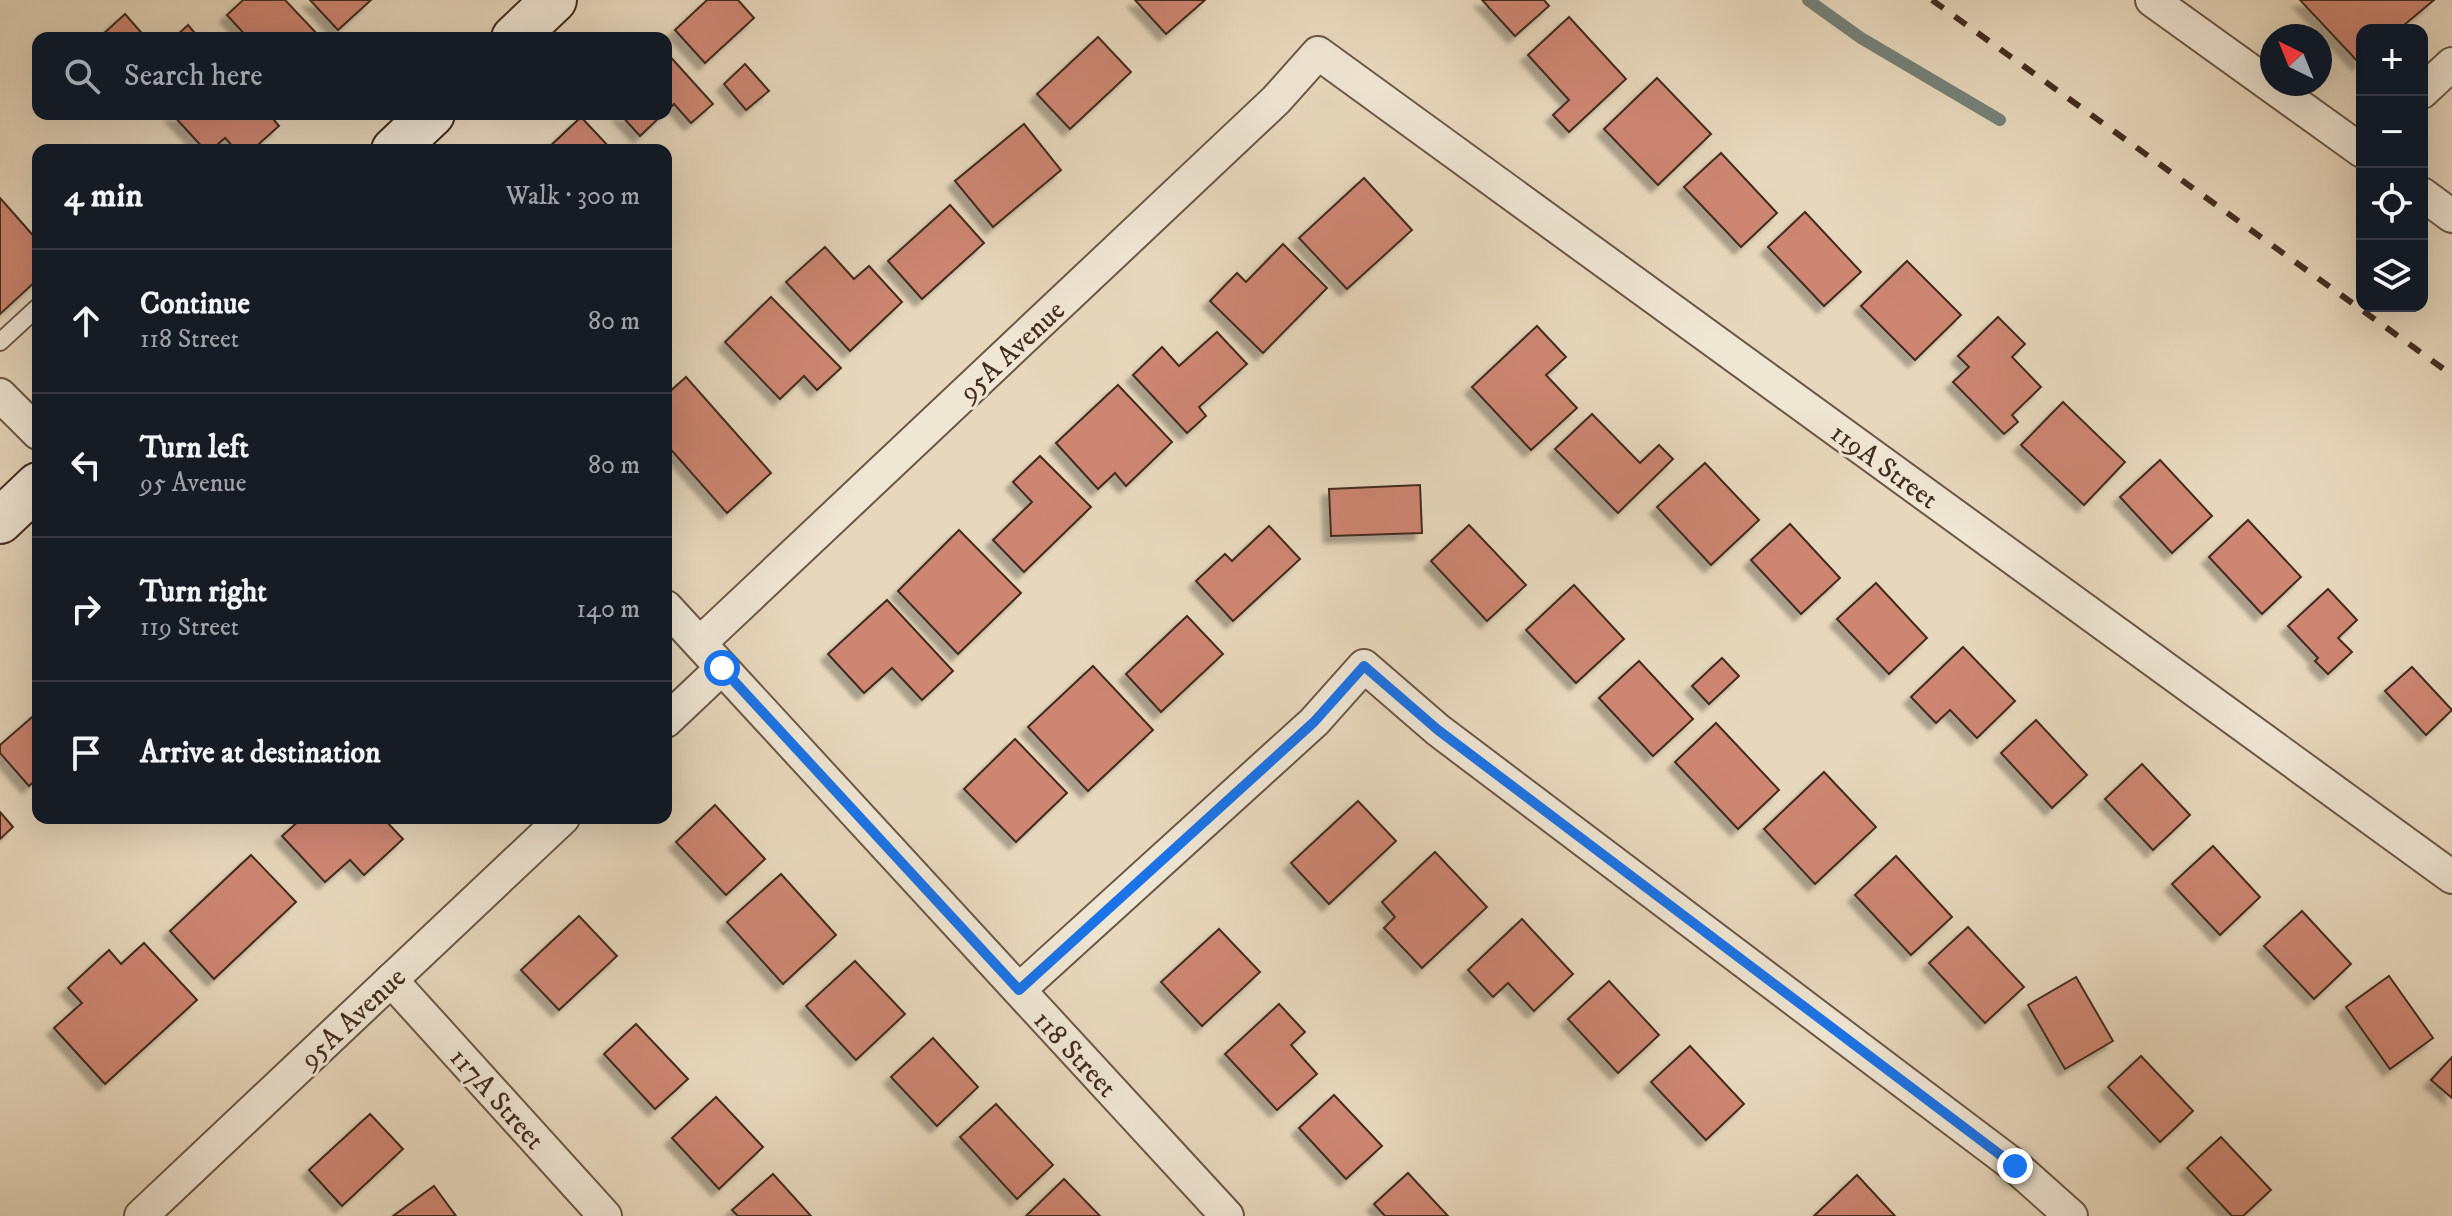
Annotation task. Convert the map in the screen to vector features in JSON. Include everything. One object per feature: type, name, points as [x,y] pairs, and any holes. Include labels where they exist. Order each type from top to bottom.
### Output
[{"type":"street","points":[[520,32],[554,0]]},
{"type":"street","points":[[2152,0],[2356,145]]},
{"type":"street","name":"95A Avenue","points":[[700,643],[1276,100],[1318,53]]},
{"type":"street","name":"119A Street","points":[[1318,53],[2452,877]]},
{"type":"street","points":[[2428,86],[2452,64]]},
{"type":"street","points":[[400,144],[426,120]]},
{"type":"street","points":[[2428,198],[2452,216]]},
{"type":"street","points":[[0,395],[32,427]]},
{"type":"street","points":[[0,521],[32,491]]},
{"type":"street","name":"118 Street","points":[[672,613],[1227,1216]]},
{"type":"street","points":[[1019,990],[1314,722],[1364,666],[1438,730],[2002,1156],[2071,1216]]},
{"type":"street","points":[[672,715],[722,668]]},
{"type":"street","name":"95A Avenue","points":[[141,1216],[557,824]]},
{"type":"street","name":"117A Street","points":[[391,980],[605,1216]]},
{"type":"lane","points":[[0,342],[32,313]]},
{"type":"building","points":[[243,0],[285,0],[315,32],[243,32],[227,15]]},
{"type":"building","points":[[310,0],[371,0],[338,30]]},
{"type":"building","points":[[707,0],[738,0],[754,18],[705,63],[675,30]]},
{"type":"building","points":[[1135,0],[1205,0],[1166,34]]},
{"type":"building","points":[[1482,0],[1544,0],[1549,6],[1515,36]]},
{"type":"building","points":[[2300,0],[2434,0],[2405,24],[2356,24],[2356,60],[2332,34],[2332,24],[2322,24]]},
{"type":"building","points":[[125,14],[141,32],[105,32]]},
{"type":"building","points":[[1569,17],[1626,79],[1569,132],[1553,115],[1569,100],[1528,55]]},
{"type":"building","points":[[188,25],[194,32],[180,32]]},
{"type":"building","points":[[1098,37],[1131,72],[1070,129],[1037,94]]},
{"type":"building","points":[[672,59],[713,104],[691,123],[674,104],[672,106]]},
{"type":"building","points":[[745,64],[769,91],[746,110],[724,84]]},
{"type":"building","points":[[1657,78],[1711,134],[1658,185],[1604,129]]},
{"type":"building","points":[[178,120],[274,120],[279,126],[259,144],[230,144],[225,138],[218,144],[200,144]]},
{"type":"building","points":[[578,120],[584,120],[606,144],[552,144]]},
{"type":"building","points":[[625,120],[657,120],[640,136]]},
{"type":"building","points":[[1024,124],[1061,170],[993,227],[955,181]]},
{"type":"building","points":[[1721,153],[1777,213],[1741,247],[1684,187]]},
{"type":"building","points":[[1364,178],[1412,230],[1347,289],[1299,238]]},
{"type":"building","points":[[0,198],[32,234],[32,285],[0,314]]},
{"type":"building","points":[[950,205],[984,243],[922,299],[888,261]]},
{"type":"building","points":[[1805,212],[1861,272],[1824,306],[1768,247]]},
{"type":"building","points":[[1283,244],[1327,288],[1263,353],[1210,301],[1237,273],[1246,282]]},
{"type":"building","points":[[825,247],[854,279],[869,266],[902,302],[850,351],[786,282]]},
{"type":"building","points":[[1907,261],[1961,315],[1915,360],[1861,306]]},
{"type":"building","points":[[771,297],[841,368],[817,390],[804,376],[780,399],[725,342]]},
{"type":"building","points":[[1998,317],[2025,344],[2012,357],[2041,387],[2012,415],[2018,422],[2004,434],[1953,382],[1969,367],[1958,356]]},
{"type":"building","points":[[1537,326],[1566,357],[1546,375],[1577,408],[1531,450],[1472,387]]},
{"type":"building","points":[[1217,332],[1247,364],[1199,407],[1206,416],[1187,433],[1133,375],[1162,347],[1179,366]]},
{"type":"building","points":[[686,377],[771,473],[727,513],[672,451],[672,390]]},
{"type":"building","points":[[1118,385],[1172,442],[1126,486],[1115,473],[1098,489],[1056,443]]},
{"type":"building","points":[[2063,402],[2125,462],[2084,505],[2021,445]]},
{"type":"building","points":[[1592,414],[1640,463],[1659,445],[1673,459],[1618,513],[1555,449]]},
{"type":"building","points":[[1040,456],[1091,507],[1024,572],[993,540],[1032,502],[1013,482]]},
{"type":"building","points":[[2160,460],[2212,516],[2172,553],[2120,497]]},
{"type":"building","points":[[1705,463],[1759,520],[1711,565],[1657,507]]},
{"type":"building","points":[[1420,485],[1422,533],[1331,536],[1329,489]]},
{"type":"building","points":[[2248,520],[2301,577],[2262,614],[2209,557]]},
{"type":"building","points":[[1790,524],[1840,578],[1801,614],[1751,560]]},
{"type":"building","points":[[1469,525],[1526,585],[1487,621],[1431,561]]},
{"type":"building","points":[[1269,526],[1300,559],[1233,621],[1196,581],[1225,554],[1232,561]]},
{"type":"building","points":[[959,530],[1021,593],[958,654],[898,591]]},
{"type":"building","points":[[1876,583],[1927,638],[1889,674],[1837,619]]},
{"type":"building","points":[[1574,585],[1624,639],[1576,683],[1526,630]]},
{"type":"building","points":[[2328,589],[2357,620],[2338,638],[2352,652],[2328,674],[2315,661],[2318,658],[2288,626]]},
{"type":"building","points":[[887,600],[953,671],[922,700],[892,668],[864,693],[828,654]]},
{"type":"building","points":[[1187,616],[1223,654],[1161,712],[1126,674]]},
{"type":"building","points":[[1963,647],[2015,701],[1977,738],[1950,710],[1936,723],[1911,697]]},
{"type":"building","points":[[1722,658],[1739,676],[1709,704],[1692,686]]},
{"type":"building","points":[[1639,661],[1693,719],[1653,756],[1599,698]]},
{"type":"building","points":[[1093,666],[1153,730],[1088,791],[1028,727]]},
{"type":"building","points":[[2412,667],[2452,710],[2426,735],[2385,691]]},
{"type":"building","points":[[32,717],[32,783],[29,786],[0,753],[0,745]]},
{"type":"building","points":[[2036,720],[2087,775],[2052,808],[2001,753]]},
{"type":"building","points":[[1716,723],[1779,790],[1738,829],[1675,762]]},
{"type":"building","points":[[1015,739],[1067,793],[1016,842],[964,789]]},
{"type":"building","points":[[2142,764],[2190,815],[2153,850],[2105,799]]},
{"type":"building","points":[[1824,772],[1876,827],[1815,884],[1764,829]]},
{"type":"building","points":[[1358,801],[1396,841],[1329,904],[1291,863]]},
{"type":"building","points":[[715,805],[765,859],[726,895],[676,842]]},
{"type":"building","points":[[0,812],[13,827],[0,839]]},
{"type":"building","points":[[295,824],[389,824],[403,839],[364,875],[350,860],[325,882],[282,836]]},
{"type":"building","points":[[2213,846],[2260,897],[2220,935],[2172,884]]},
{"type":"building","points":[[1435,852],[1487,907],[1422,968],[1384,928],[1395,917],[1382,902]]},
{"type":"building","points":[[251,855],[296,902],[214,979],[170,931]]},
{"type":"building","points":[[1896,856],[1952,917],[1911,955],[1855,895]]},
{"type":"building","points":[[781,874],[836,935],[783,984],[727,922]]},
{"type":"building","points":[[2302,911],[2351,964],[2314,999],[2264,946]]},
{"type":"building","points":[[579,916],[617,956],[559,1010],[521,970]]},
{"type":"building","points":[[1522,919],[1573,974],[1534,1011],[1508,983],[1493,997],[1468,970]]},
{"type":"building","points":[[1968,927],[2024,987],[1985,1023],[1929,963]]},
{"type":"building","points":[[1219,929],[1260,972],[1202,1026],[1161,982]]},
{"type":"building","points":[[144,943],[197,1000],[105,1084],[54,1028],[82,1003],[68,988],[109,950],[121,964]]},
{"type":"building","points":[[855,961],[905,1014],[856,1060],[806,1006]]},
{"type":"building","points":[[2389,976],[2433,1038],[2390,1069],[2346,1007]]},
{"type":"building","points":[[2076,977],[2113,1041],[2065,1069],[2028,1005]]},
{"type":"building","points":[[1609,981],[1659,1035],[1618,1073],[1568,1019]]},
{"type":"building","points":[[1279,1004],[1305,1032],[1291,1045],[1317,1074],[1277,1110],[1225,1054]]},
{"type":"building","points":[[636,1024],[688,1079],[655,1109],[604,1054]]},
{"type":"building","points":[[933,1038],[978,1087],[937,1126],[891,1077]]},
{"type":"building","points":[[1690,1046],[1744,1104],[1706,1140],[1651,1082]]},
{"type":"building","points":[[2141,1056],[2193,1111],[2160,1142],[2108,1087]]},
{"type":"building","points":[[2452,1057],[2452,1098],[2431,1080]]},
{"type":"building","points":[[1334,1095],[1382,1146],[1346,1179],[1299,1128]]},
{"type":"building","points":[[716,1097],[763,1147],[719,1189],[672,1138]]},
{"type":"building","points":[[996,1104],[1053,1165],[1017,1199],[960,1137]]},
{"type":"building","points":[[370,1114],[403,1149],[342,1206],[309,1170]]},
{"type":"building","points":[[2221,1137],[2271,1190],[2243,1216],[2232,1216],[2187,1168]]},
{"type":"building","points":[[1408,1173],[1448,1216],[1385,1216],[1374,1204]]},
{"type":"building","points":[[773,1174],[811,1216],[738,1216],[732,1210]]},
{"type":"building","points":[[1857,1175],[1895,1216],[1814,1216]]},
{"type":"building","points":[[1064,1179],[1100,1216],[1026,1216]]},
{"type":"building","points":[[434,1186],[456,1216],[393,1216]]},
{"type":"waterway","points":[[1808,0],[1861,38],[2000,120]]},
{"type":"railway","points":[[1932,0],[2452,375]]},
{"type":"route","points":[[722,668],[1019,990],[1314,722],[1364,666],[1438,730],[2015,1166]]}]
